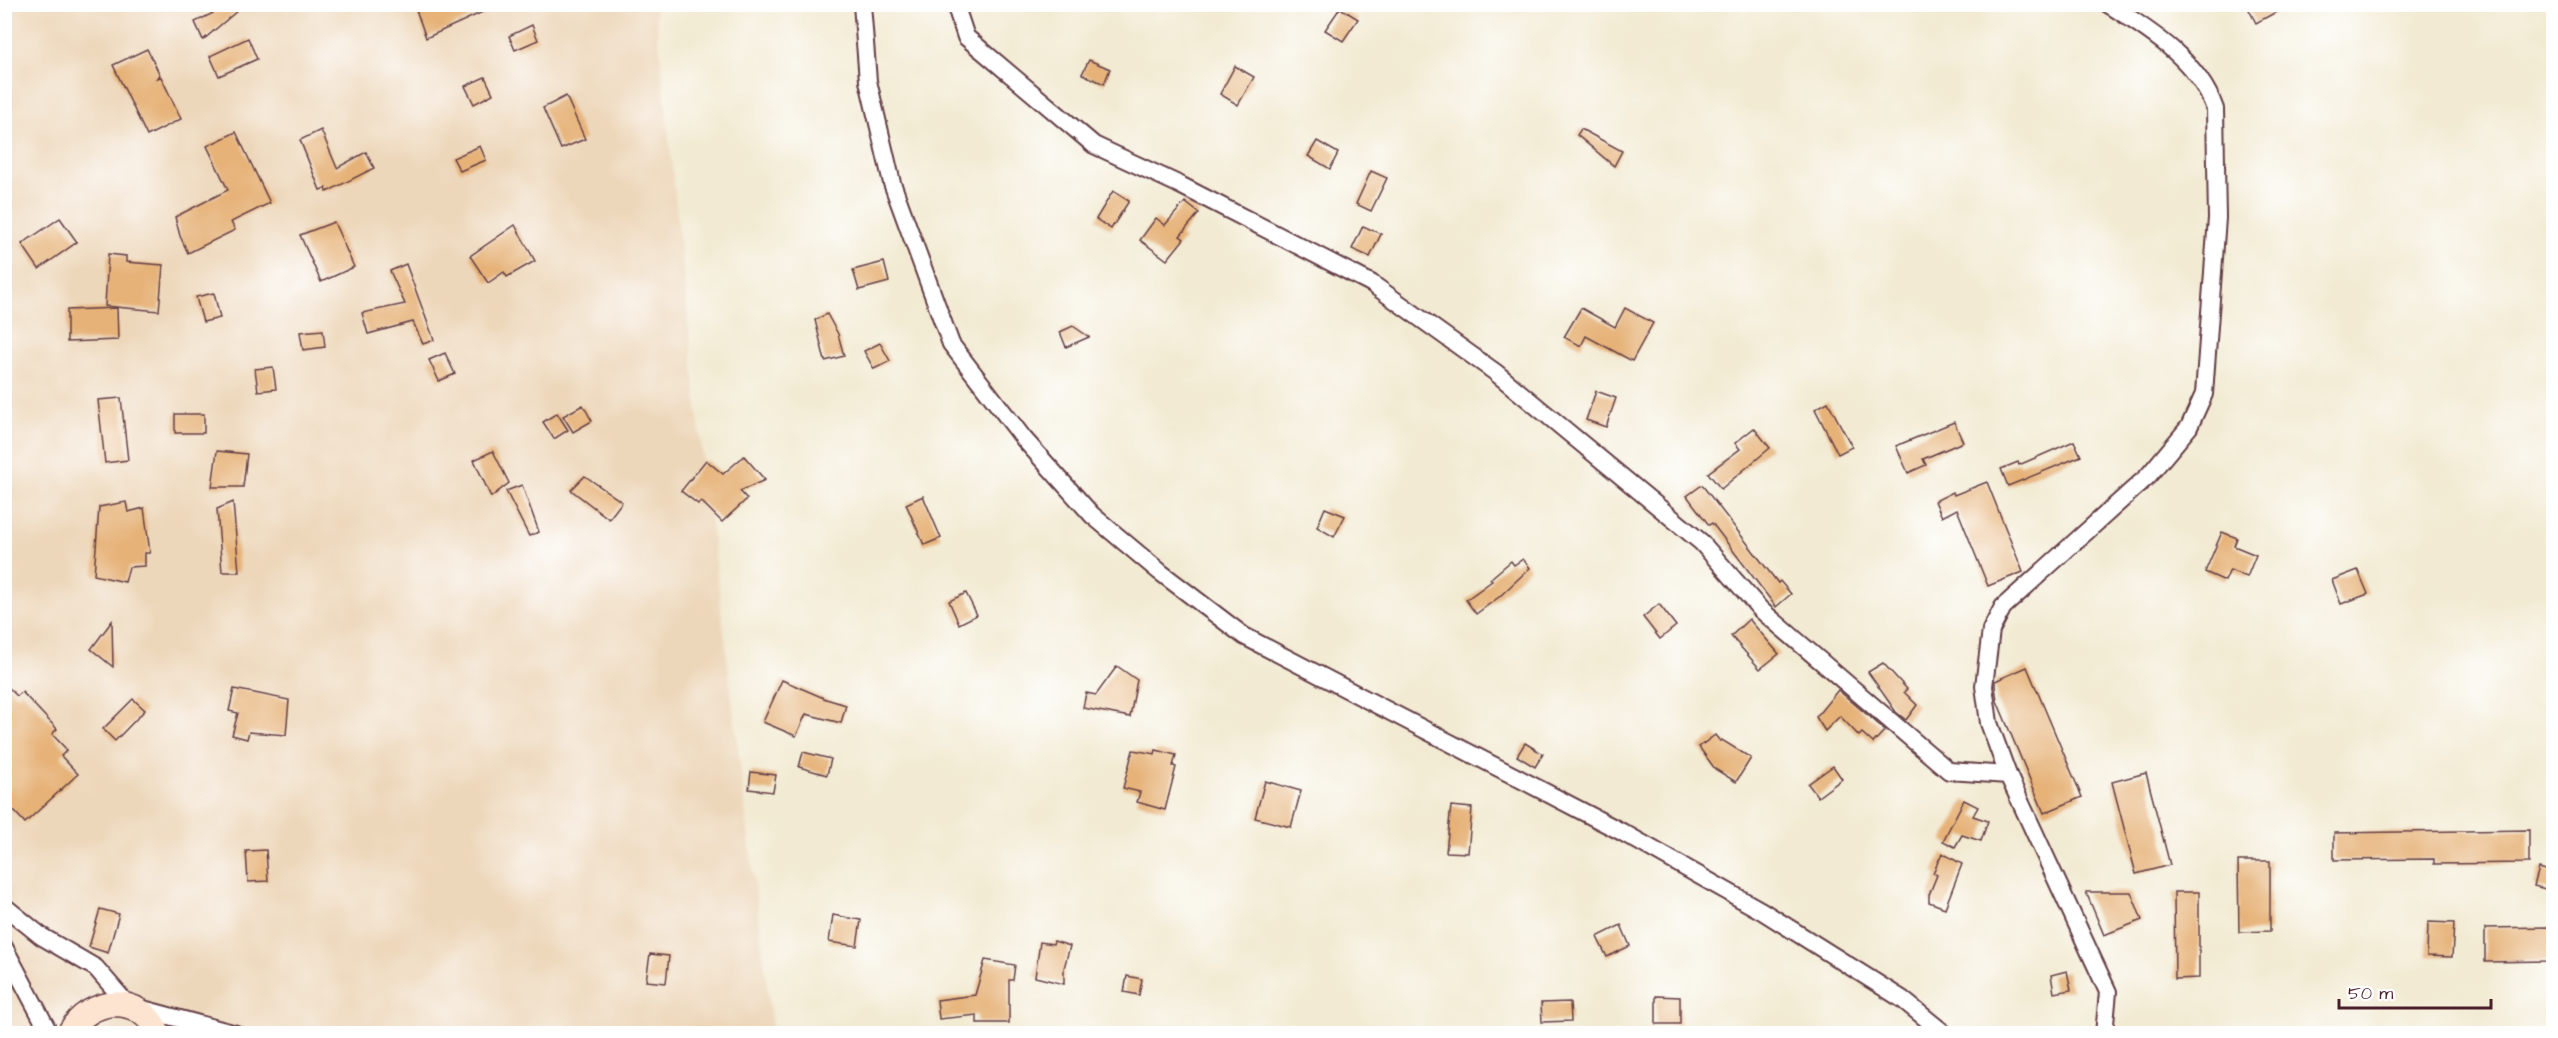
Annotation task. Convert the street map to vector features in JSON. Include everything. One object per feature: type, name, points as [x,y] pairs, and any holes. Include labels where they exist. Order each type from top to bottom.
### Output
[{"type":"main road","points":[[69,1034],[79,1017],[94,1008],[111,1003],[128,1005],[144,1013],[158,1034]]},
{"type":"street","points":[[862,4],[868,81],[892,183],[951,344],[1024,439],[1092,515],[1160,572],[1244,636],[1622,832],[1762,911],[1902,999],[1945,1034]]},
{"type":"street","points":[[955,4],[966,37],[1095,145],[1178,184],[1371,283],[1495,372],[1701,542],[1761,610],[1949,771],[2008,775]]},
{"type":"street","points":[[2104,1034],[2108,992],[2008,775],[1989,723],[1984,686],[1991,630],[2003,607],[2148,476],[2189,427],[2204,394],[2217,218],[2216,109],[2210,93],[2184,60],[2146,29],[2108,4]]},
{"type":"street","points":[[4,906],[41,936],[96,968],[128,1005],[236,1034]]},
{"type":"street","points":[[4,947],[50,1034]]},
{"type":"shaded area","points":[[5,5],[655,5],[700,435],[772,1028],[723,1034],[5,1034]]},
{"type":"building","points":[[231,4],[245,4],[203,40],[195,22]]},
{"type":"building","points":[[414,4],[498,4],[498,5],[426,38]]},
{"type":"building","points":[[2246,4],[2291,4],[2256,23]]},
{"type":"building","points":[[1340,8],[1358,19],[1343,41],[1325,30]]},
{"type":"building","points":[[532,25],[538,40],[515,50],[509,36]]},
{"type":"building","points":[[248,38],[257,59],[219,76],[210,56]]},
{"type":"building","points":[[147,49],[160,75],[157,78],[161,77],[181,119],[147,136],[113,65]]},
{"type":"building","points":[[1089,60],[1110,69],[1104,84],[1082,74]]},
{"type":"building","points":[[1235,66],[1254,77],[1238,105],[1220,94]]},
{"type":"building","points":[[485,77],[493,94],[474,104],[465,86]]},
{"type":"building","points":[[566,96],[585,139],[561,149],[543,108]]},
{"type":"building","points":[[1581,129],[1622,151],[1614,166],[1577,135]]},
{"type":"building","points":[[321,130],[337,168],[366,152],[374,168],[327,192],[326,188],[320,190],[300,140]]},
{"type":"building","points":[[236,132],[270,203],[231,222],[235,230],[188,253],[175,217],[228,190],[207,146]]},
{"type":"building","points":[[1317,141],[1338,153],[1330,169],[1308,156]]},
{"type":"building","points":[[480,146],[486,160],[460,171],[453,158]]},
{"type":"building","points":[[1371,171],[1387,178],[1371,211],[1356,204]]},
{"type":"building","points":[[1113,191],[1129,201],[1111,229],[1096,219]]},
{"type":"building","points":[[1185,202],[1199,213],[1180,236],[1184,239],[1167,260],[1140,240],[1156,218],[1165,225]]},
{"type":"building","points":[[60,218],[77,242],[39,269],[22,244]]},
{"type":"building","points":[[334,222],[354,267],[321,282],[300,235]]},
{"type":"building","points":[[515,225],[535,261],[507,277],[504,272],[488,283],[470,256]]},
{"type":"building","points":[[1363,226],[1381,234],[1370,257],[1352,249]]},
{"type":"building","points":[[108,254],[126,256],[126,262],[163,265],[159,311],[105,306]]},
{"type":"building","points":[[884,262],[889,282],[859,290],[853,270]]},
{"type":"building","points":[[406,264],[434,340],[423,344],[413,322],[368,334],[362,313],[405,304],[390,271]]},
{"type":"building","points":[[214,293],[220,318],[203,322],[196,297]]},
{"type":"building","points":[[117,308],[118,340],[67,342],[67,310]]},
{"type":"building","points":[[1581,308],[1615,327],[1625,308],[1653,323],[1632,361],[1586,336],[1581,346],[1564,337]]},
{"type":"building","points":[[827,314],[838,334],[844,356],[825,361],[815,320]]},
{"type":"building","points":[[1073,326],[1089,337],[1066,347],[1060,332]]},
{"type":"building","points":[[323,330],[325,347],[303,350],[300,332]]},
{"type":"building","points":[[880,343],[890,361],[874,369],[864,351]]},
{"type":"building","points":[[445,353],[455,374],[439,381],[429,360]]},
{"type":"building","points":[[273,367],[276,389],[258,391],[255,369]]},
{"type":"building","points":[[1596,391],[1616,398],[1606,427],[1586,420]]},
{"type":"building","points":[[121,398],[128,460],[105,463],[98,400]]},
{"type":"building","points":[[1828,402],[1852,447],[1838,454],[1815,409]]},
{"type":"building","points":[[583,405],[592,421],[573,432],[563,416]]},
{"type":"building","points":[[557,413],[568,430],[554,439],[543,422]]},
{"type":"building","points":[[175,414],[204,414],[204,433],[175,433]]},
{"type":"building","points":[[1954,422],[1963,442],[1923,459],[1926,465],[1908,473],[1896,446]]},
{"type":"building","points":[[1754,428],[1770,448],[1721,489],[1708,473],[1740,449],[1735,443]]},
{"type":"building","points":[[2074,441],[2081,456],[2008,486],[2001,469],[2018,462],[2019,465]]},
{"type":"building","points":[[217,451],[247,454],[243,487],[212,487]]},
{"type":"building","points":[[493,451],[509,483],[491,497],[474,460]]},
{"type":"building","points":[[744,456],[765,480],[740,491],[747,499],[722,522],[701,501],[698,504],[681,491],[706,460],[723,474]]},
{"type":"building","points":[[585,476],[622,502],[609,519],[571,490]]},
{"type":"building","points":[[1987,482],[2023,572],[1988,586],[1957,509],[1942,517],[1935,501],[1953,492],[1954,495]]},
{"type":"building","points":[[522,485],[539,532],[529,536],[506,491]]},
{"type":"building","points":[[1702,485],[1778,583],[1780,581],[1791,594],[1776,607],[1712,523],[1709,525],[1687,496]]},
{"type":"building","points":[[923,496],[941,538],[924,545],[906,504]]},
{"type":"building","points":[[126,502],[128,512],[144,508],[150,553],[145,553],[145,566],[129,567],[125,582],[94,575],[99,507]]},
{"type":"building","points":[[233,502],[239,572],[222,572],[217,509]]},
{"type":"building","points":[[1325,508],[1345,516],[1334,537],[1317,527]]},
{"type":"building","points":[[2222,532],[2237,538],[2234,546],[2256,555],[2247,577],[2230,570],[2225,581],[2205,572]]},
{"type":"building","points":[[1523,559],[1530,568],[1499,597],[1476,614],[1466,600],[1492,581],[1490,579],[1511,561],[1514,565]]},
{"type":"building","points":[[2358,570],[2368,594],[2341,604],[2332,580]]},
{"type":"building","points":[[966,593],[977,615],[959,624],[949,601]]},
{"type":"building","points":[[1659,604],[1676,626],[1660,639],[1643,617]]},
{"type":"building","points":[[1749,619],[1779,654],[1760,669],[1731,636]]},
{"type":"building","points":[[112,621],[113,667],[91,649]]},
{"type":"building","points":[[1883,663],[1907,689],[1904,692],[1917,705],[1906,720],[1896,712],[1868,672]]},
{"type":"building","points":[[1117,666],[1137,680],[1130,717],[1083,708],[1086,693],[1096,695]]},
{"type":"building","points":[[2027,667],[2082,797],[2044,813],[1997,701],[1995,686],[1995,681]]},
{"type":"building","points":[[782,680],[846,705],[841,723],[806,714],[796,736],[763,722]]},
{"type":"building","points":[[4,683],[17,696],[22,692],[57,729],[52,734],[67,750],[61,756],[78,774],[25,823],[4,800]]},
{"type":"building","points":[[234,689],[289,700],[286,735],[249,732],[247,739],[232,735],[238,713],[229,711]]},
{"type":"building","points":[[1838,690],[1885,730],[1873,743],[1862,733],[1859,736],[1840,716],[1825,731],[1816,717]]},
{"type":"building","points":[[133,699],[145,710],[115,741],[103,729]]},
{"type":"building","points":[[1715,735],[1720,741],[1722,740],[1751,758],[1736,782],[1715,769],[1699,747]]},
{"type":"building","points":[[1525,743],[1543,754],[1535,767],[1517,756]]},
{"type":"building","points":[[1133,750],[1155,754],[1156,750],[1176,755],[1173,766],[1176,767],[1165,810],[1137,802],[1140,792],[1123,788]]},
{"type":"building","points":[[803,752],[831,759],[827,775],[799,767]]},
{"type":"building","points":[[1833,766],[1842,779],[1818,797],[1808,784]]},
{"type":"building","points":[[751,772],[776,775],[773,792],[749,789]]},
{"type":"building","points":[[2146,773],[2170,865],[2136,874],[2112,782]]},
{"type":"building","points":[[1265,781],[1301,791],[1291,827],[1255,818]]},
{"type":"building","points":[[1964,800],[1978,807],[1973,816],[1988,821],[1981,841],[1962,835],[1955,847],[1943,841]]},
{"type":"building","points":[[1451,806],[1472,808],[1468,853],[1446,852]]},
{"type":"building","points":[[2529,830],[2529,863],[2434,864],[2434,859],[2334,860],[2334,833]]},
{"type":"building","points":[[266,850],[268,881],[248,882],[246,851]]},
{"type":"building","points":[[1942,853],[1962,864],[1945,908],[1929,902],[1929,895],[1937,875],[1933,873]]},
{"type":"building","points":[[2238,861],[2270,861],[2270,931],[2239,932]]},
{"type":"building","points":[[2539,868],[2553,872],[2553,891],[2534,886]]},
{"type":"building","points":[[2086,892],[2131,892],[2142,920],[2104,935]]},
{"type":"building","points":[[2174,892],[2199,892],[2199,978],[2175,979]]},
{"type":"building","points":[[100,909],[119,914],[108,953],[89,947]]},
{"type":"building","points":[[833,915],[861,920],[857,946],[829,942]]},
{"type":"building","points":[[2428,922],[2454,923],[2452,957],[2427,956]]},
{"type":"building","points":[[1621,925],[1630,946],[1607,957],[1597,937]]},
{"type":"building","points":[[2553,927],[2553,961],[2485,962],[2485,928]]},
{"type":"building","points":[[1054,941],[1070,946],[1064,968],[1064,984],[1035,977],[1040,942],[1053,944]]},
{"type":"building","points":[[650,954],[669,956],[666,983],[646,981]]},
{"type":"building","points":[[985,960],[1015,965],[1013,980],[1009,980],[1009,1023],[977,1023],[977,1015],[939,1019],[937,1000],[975,995]]},
{"type":"building","points":[[2067,971],[2071,990],[2054,993],[2051,975]]},
{"type":"building","points":[[1127,976],[1142,979],[1139,995],[1124,992]]},
{"type":"building","points":[[1656,996],[1680,997],[1680,1024],[1656,1024]]},
{"type":"building","points":[[1570,1002],[1571,1021],[1542,1022],[1541,1003]]}]
